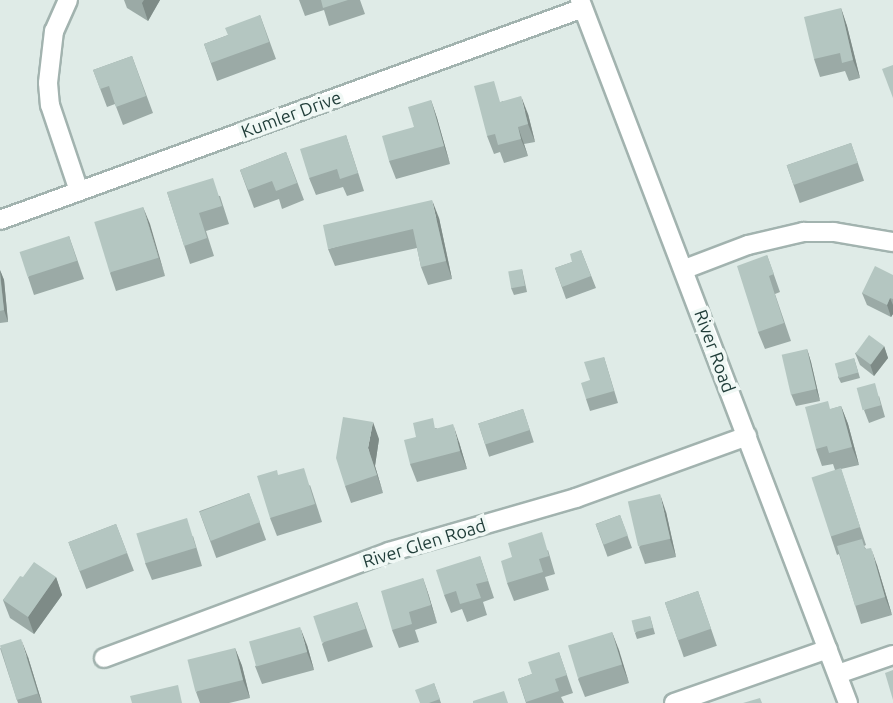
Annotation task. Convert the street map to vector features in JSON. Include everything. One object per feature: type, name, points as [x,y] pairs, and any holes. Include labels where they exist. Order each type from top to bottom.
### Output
[{"type":"street","points":[[68,0],[54,31],[48,83],[50,105],[79,191]]},
{"type":"street","name":"Kumler Drive","points":[[0,220],[581,4]]},
{"type":"street","name":"River Road","points":[[581,4],[685,269],[848,703]]},
{"type":"street","points":[[685,269],[748,245],[803,232],[834,232],[893,242]]},
{"type":"street","name":"River Glen Road","points":[[104,658],[388,552],[576,498],[747,436]]},
{"type":"street","points":[[674,703],[828,649]]},
{"type":"street","points":[[838,674],[893,655]]},
{"type":"building","points":[[321,0],[348,0],[323,8]]},
{"type":"building","points":[[841,8],[853,60],[842,63],[840,53],[814,59],[804,17]]},
{"type":"building","points":[[260,15],[269,42],[211,63],[204,44],[228,35],[225,28]]},
{"type":"building","points":[[132,56],[146,96],[116,107],[109,86],[100,89],[93,70]]},
{"type":"building","points":[[893,65],[893,98],[882,69]]},
{"type":"building","points":[[494,81],[500,102],[521,96],[528,124],[518,127],[521,139],[498,145],[495,134],[487,136],[474,86]]},
{"type":"building","points":[[431,100],[444,146],[389,161],[382,136],[414,127],[408,107]]},
{"type":"building","points":[[346,135],[358,173],[340,179],[337,169],[309,178],[300,149]]},
{"type":"building","points":[[851,143],[858,163],[794,185],[787,165]]},
{"type":"building","points":[[286,152],[297,183],[276,191],[272,181],[248,190],[240,170]]},
{"type":"building","points":[[213,178],[222,206],[199,213],[207,238],[184,246],[167,192]]},
{"type":"building","points":[[432,200],[446,261],[421,267],[413,229],[328,249],[323,225]]},
{"type":"building","points":[[143,207],[158,258],[110,273],[94,222]]},
{"type":"building","points":[[69,236],[77,261],[28,277],[20,252]]},
{"type":"building","points":[[581,250],[591,276],[562,287],[555,268],[572,262],[570,254]]},
{"type":"building","points":[[767,255],[774,274],[769,276],[784,323],[758,332],[737,266]]},
{"type":"building","points":[[875,266],[893,275],[893,299],[890,298],[887,305],[862,293]]},
{"type":"building","points":[[522,269],[525,286],[511,288],[508,271]]},
{"type":"building","points":[[0,275],[4,310],[0,311]]},
{"type":"building","points":[[869,335],[884,346],[871,365],[855,354]]},
{"type":"building","points":[[807,349],[816,389],[791,395],[782,355]]},
{"type":"building","points":[[604,357],[614,391],[586,399],[581,383],[590,380],[584,362]]},
{"type":"building","points":[[854,358],[858,372],[839,378],[835,364]]},
{"type":"building","points":[[875,383],[881,405],[863,410],[857,388]]},
{"type":"building","points":[[828,401],[830,409],[841,406],[852,447],[829,453],[827,446],[816,449],[805,407]]},
{"type":"building","points":[[523,409],[530,430],[485,444],[478,424]]},
{"type":"building","points":[[343,417],[373,422],[368,448],[377,475],[345,486],[336,458]]},
{"type":"building","points":[[433,418],[435,429],[453,424],[460,451],[410,464],[404,440],[416,437],[413,423]]},
{"type":"building","points":[[304,468],[315,504],[270,518],[257,476],[277,470],[278,475]]},
{"type":"building","points":[[841,468],[860,527],[831,537],[812,478]]},
{"type":"building","points":[[249,493],[260,522],[211,541],[200,512]]},
{"type":"building","points":[[660,494],[670,539],[638,546],[628,501]]},
{"type":"building","points":[[620,515],[628,536],[604,545],[596,524]]},
{"type":"building","points":[[187,518],[196,548],[145,563],[136,533]]},
{"type":"building","points":[[116,524],[127,553],[79,571],[68,542]]},
{"type":"building","points":[[542,532],[549,556],[539,559],[543,572],[507,583],[501,561],[512,557],[508,543]]},
{"type":"building","points":[[862,539],[865,549],[871,548],[885,597],[855,606],[837,546]]},
{"type":"building","points":[[480,556],[488,581],[476,584],[481,598],[460,604],[456,591],[444,595],[436,570]]},
{"type":"building","points":[[34,562],[56,577],[28,617],[3,600]]},
{"type":"building","points":[[423,578],[431,605],[409,612],[412,624],[392,630],[381,591]]},
{"type":"building","points":[[698,591],[711,629],[678,640],[665,602]]},
{"type":"building","points":[[357,602],[366,629],[322,643],[313,616]]},
{"type":"building","points":[[650,616],[653,628],[634,632],[632,621]]},
{"type":"building","points":[[300,627],[307,652],[256,667],[249,642]]},
{"type":"building","points":[[612,632],[622,665],[578,678],[568,645]]},
{"type":"building","points":[[21,639],[38,694],[17,700],[0,645]]},
{"type":"building","points":[[235,648],[243,680],[195,692],[187,660]]},
{"type":"building","points":[[559,652],[567,675],[555,679],[559,691],[526,702],[518,679],[532,674],[528,662]]},
{"type":"building","points":[[893,670],[893,700],[885,673]]},
{"type":"building","points":[[434,683],[440,699],[420,703],[415,690]]},
{"type":"building","points":[[178,685],[182,703],[132,703],[130,696]]},
{"type":"building","points":[[504,691],[508,703],[473,703],[473,701]]},
{"type":"building","points":[[760,698],[762,703],[743,703]]}]
